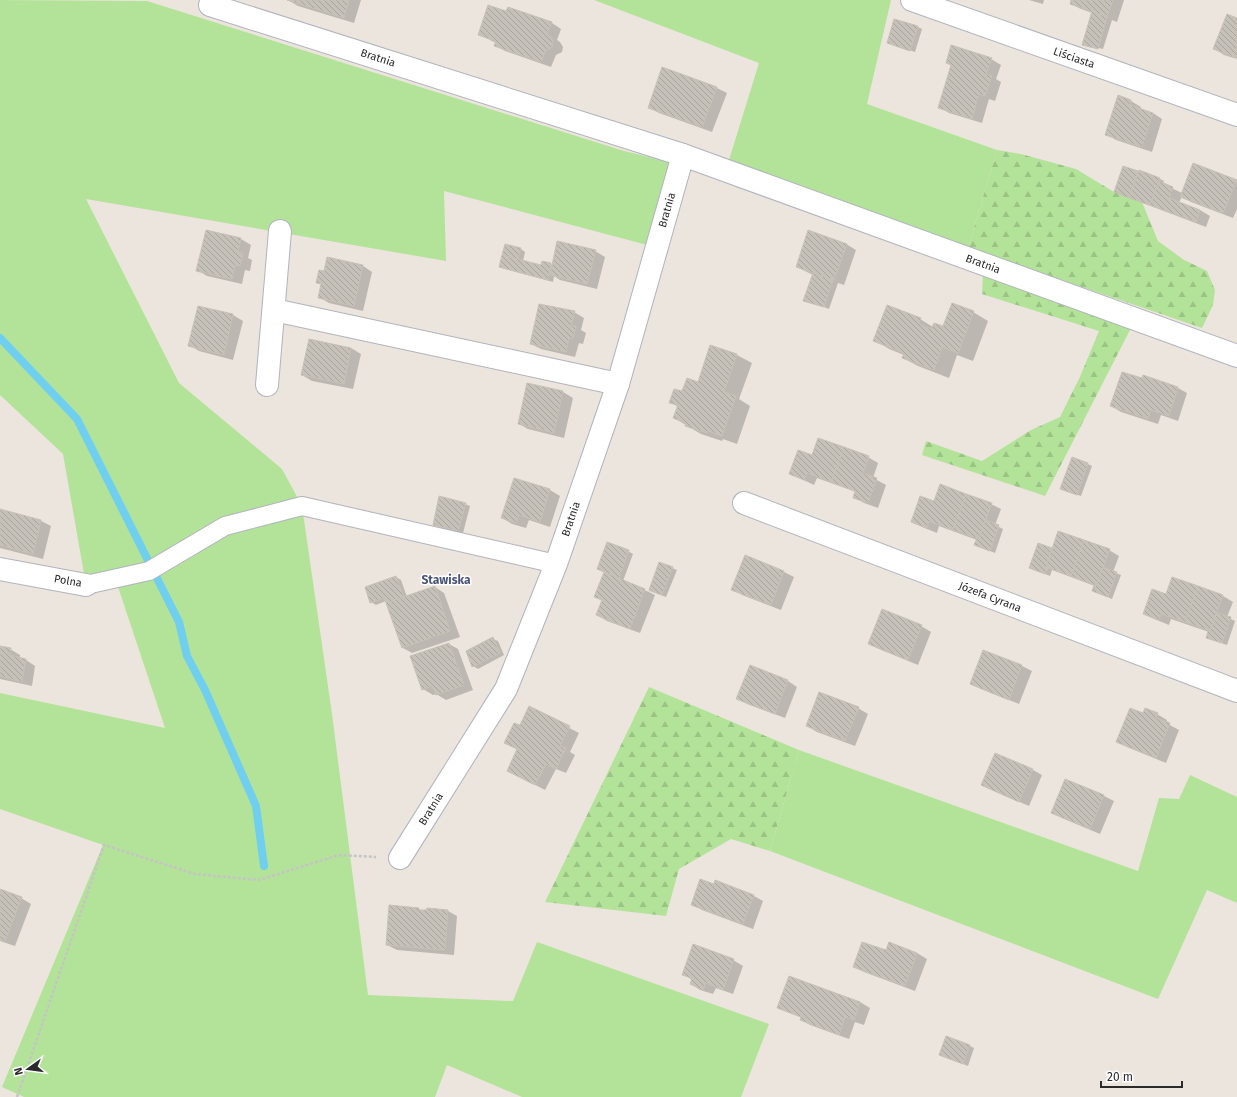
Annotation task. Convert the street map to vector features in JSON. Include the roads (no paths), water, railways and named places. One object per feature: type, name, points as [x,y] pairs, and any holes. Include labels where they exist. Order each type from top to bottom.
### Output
[{"type":"street","name":"Liściasta","points":[[912,0],[1237,115]]},
{"type":"street","name":"Bratnia","points":[[210,5],[683,155],[1237,356]]},
{"type":"street","name":"Bratnia","points":[[400,858],[506,689],[556,564],[618,384],[683,155]]},
{"type":"street","points":[[267,385],[280,231]]},
{"type":"street","points":[[274,310],[618,384]]},
{"type":"street","name":"Józefa Cyrana","points":[[744,503],[1237,691]]},
{"type":"street","name":"Polna","points":[[0,569],[86,585],[154,568],[225,526],[302,506],[556,564]]},
{"type":"waterway","points":[[0,338],[77,419],[179,622],[187,656],[205,690],[256,806],[264,866]]},
{"type":"district","name":"Stawiska","points":[[446,580]]}]
